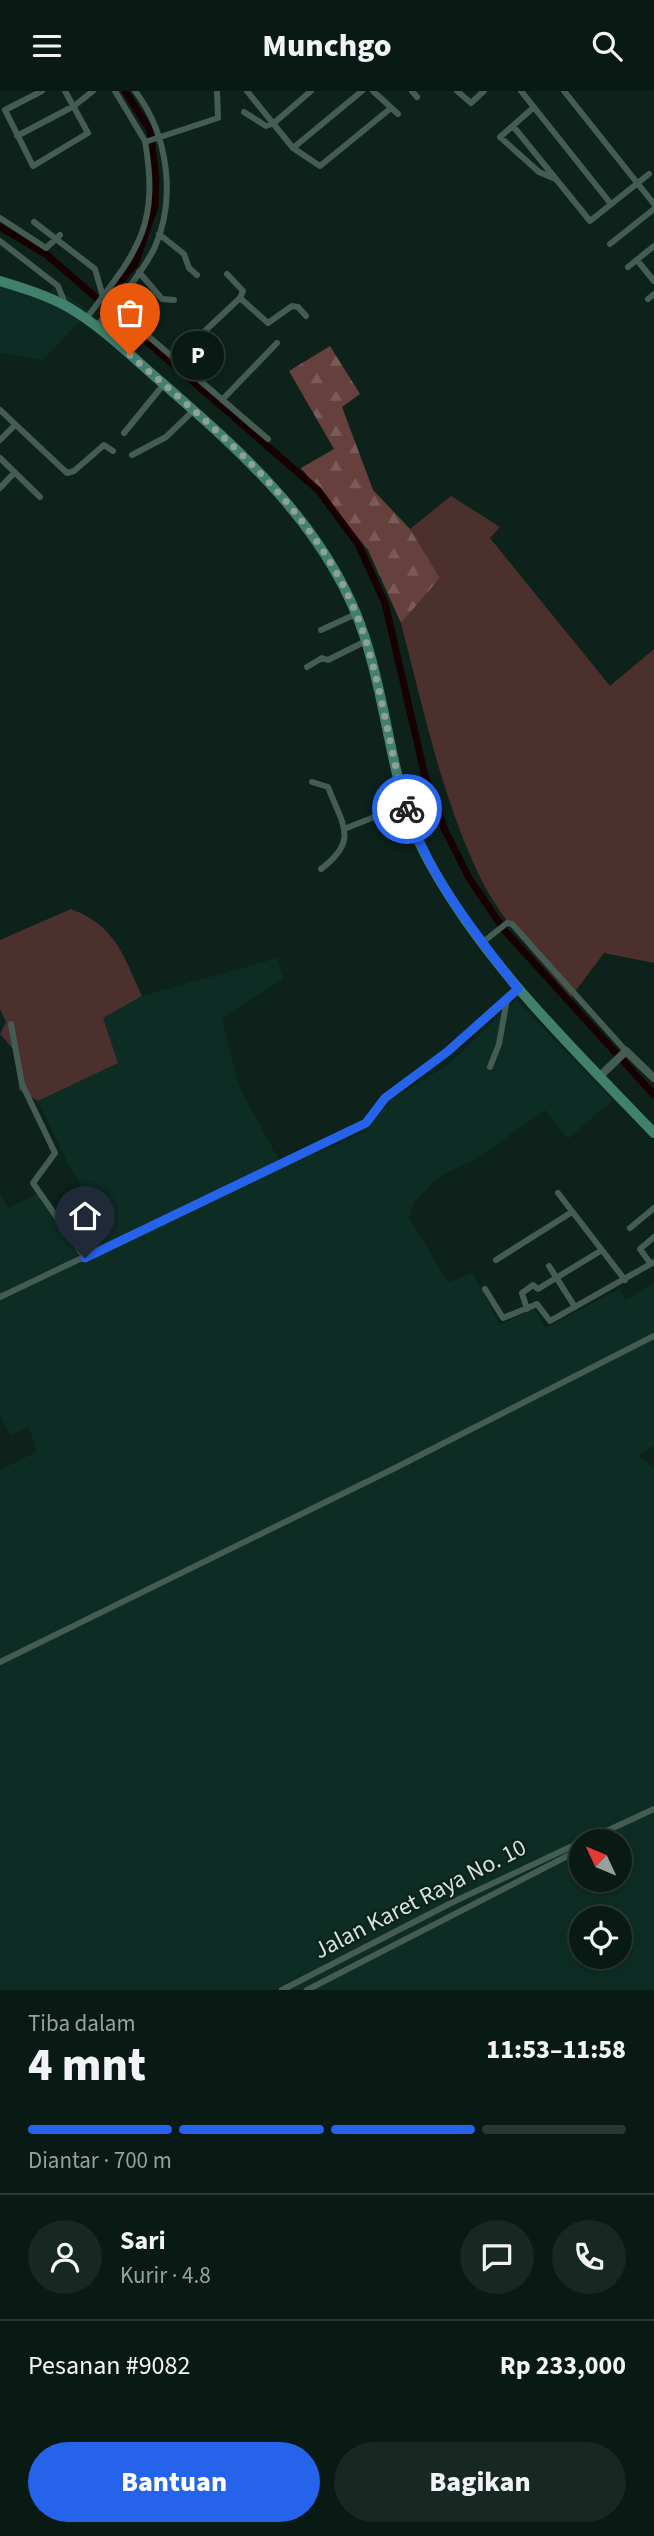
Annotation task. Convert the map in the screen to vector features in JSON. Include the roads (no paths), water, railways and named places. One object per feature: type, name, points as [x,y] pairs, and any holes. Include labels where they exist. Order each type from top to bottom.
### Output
[{"type":"main road","points":[[0,281],[89,315],[257,468],[293,509],[320,546],[356,614],[366,641],[405,805],[428,859],[451,899],[486,940],[518,989],[602,1074],[654,1133]]},
{"type":"street","points":[[42,91],[5,110],[34,166],[87,134],[65,91]]},
{"type":"street","points":[[17,136],[74,106],[93,91]]},
{"type":"street","points":[[89,315],[133,256],[144,230],[150,202],[147,141],[115,91]]},
{"type":"street","points":[[99,324],[139,272],[159,234],[165,198],[160,138],[135,91]]},
{"type":"street","points":[[147,141],[218,118],[217,91]]},
{"type":"street","points":[[247,91],[293,148],[320,166],[325,165],[391,108]]},
{"type":"street","points":[[253,97],[260,91]]},
{"type":"street","points":[[244,112],[266,126],[274,123],[311,91]]},
{"type":"street","points":[[293,148],[362,91]]},
{"type":"street","points":[[373,91],[398,114]]},
{"type":"street","points":[[457,91],[471,103],[484,91]]},
{"type":"street","points":[[521,91],[611,204]]},
{"type":"street","points":[[564,91],[654,204]]},
{"type":"street","points":[[534,107],[501,134],[501,139],[539,172],[557,180]]},
{"type":"street","points":[[513,126],[590,221],[649,174]]},
{"type":"street","points":[[610,244],[654,209]]},
{"type":"street","points":[[0,218],[46,248],[58,238]]},
{"type":"street","points":[[34,222],[58,238],[94,269],[103,299],[268,439]]},
{"type":"street","points":[[159,234],[184,254],[189,268],[197,275]]},
{"type":"street","points":[[0,241],[41,269],[58,286],[66,306]]},
{"type":"street","points":[[628,267],[654,246]]},
{"type":"street","points":[[637,260],[654,281]]},
{"type":"street","points":[[139,272],[162,299],[174,300]]},
{"type":"street","points":[[174,360],[240,298],[243,291],[228,274]]},
{"type":"street","points":[[240,298],[268,323],[292,306],[298,307],[306,316]]},
{"type":"street","points":[[222,400],[277,344]]},
{"type":"street","points":[[124,433],[164,384]]},
{"type":"street","points":[[132,455],[166,437],[194,410]]},
{"type":"street","points":[[0,411],[67,473],[74,471],[104,445],[113,451]]},
{"type":"street","points":[[0,440],[15,425]]},
{"type":"street","points":[[0,457],[40,497]]},
{"type":"street","points":[[0,488],[15,472]]},
{"type":"street","points":[[321,630],[356,614]]},
{"type":"street","points":[[307,667],[322,657],[328,660],[366,641]]},
{"type":"street","points":[[312,782],[328,787],[344,829],[345,842],[341,853],[321,869]]},
{"type":"street","points":[[344,829],[405,805]]},
{"type":"street","points":[[486,940],[505,925],[512,924],[624,1053],[654,1078]]},
{"type":"street","points":[[0,1297],[366,1123],[385,1098],[447,1052],[518,989]]},
{"type":"street","points":[[490,1067],[499,1044],[508,999]]},
{"type":"street","points":[[11,1024],[22,1084],[55,1153],[33,1183],[85,1258]]},
{"type":"street","points":[[602,1074],[624,1053]]},
{"type":"street","points":[[558,1193],[625,1280]]},
{"type":"street","points":[[630,1227],[654,1208]]},
{"type":"street","points":[[496,1260],[572,1212]]},
{"type":"street","points":[[485,1289],[503,1318],[538,1305],[550,1321],[653,1263],[640,1249],[654,1237]]},
{"type":"street","points":[[527,1309],[521,1293],[533,1285],[538,1289],[602,1250]]},
{"type":"street","points":[[549,1266],[575,1307]]},
{"type":"street","points":[[0,1661],[397,1467],[654,1336]]},
{"type":"street","points":[[613,1829],[654,1809]]},
{"type":"street","name":"Jalan Karet Raya No. 10","points":[[282,1990],[569,1851]]},
{"type":"street","name":"Jalan Karet Raya No. 10","points":[[307,1990],[569,1851]]},
{"type":"waterway","points":[[103,302],[135,264],[155,206],[156,179],[150,130],[125,91]]},
{"type":"waterway","points":[[0,227],[47,255],[318,490],[358,544],[385,603],[425,776],[445,830],[469,878],[505,931],[654,1095]]},
{"type":"place","name":"P","points":[[130,355]]}]
